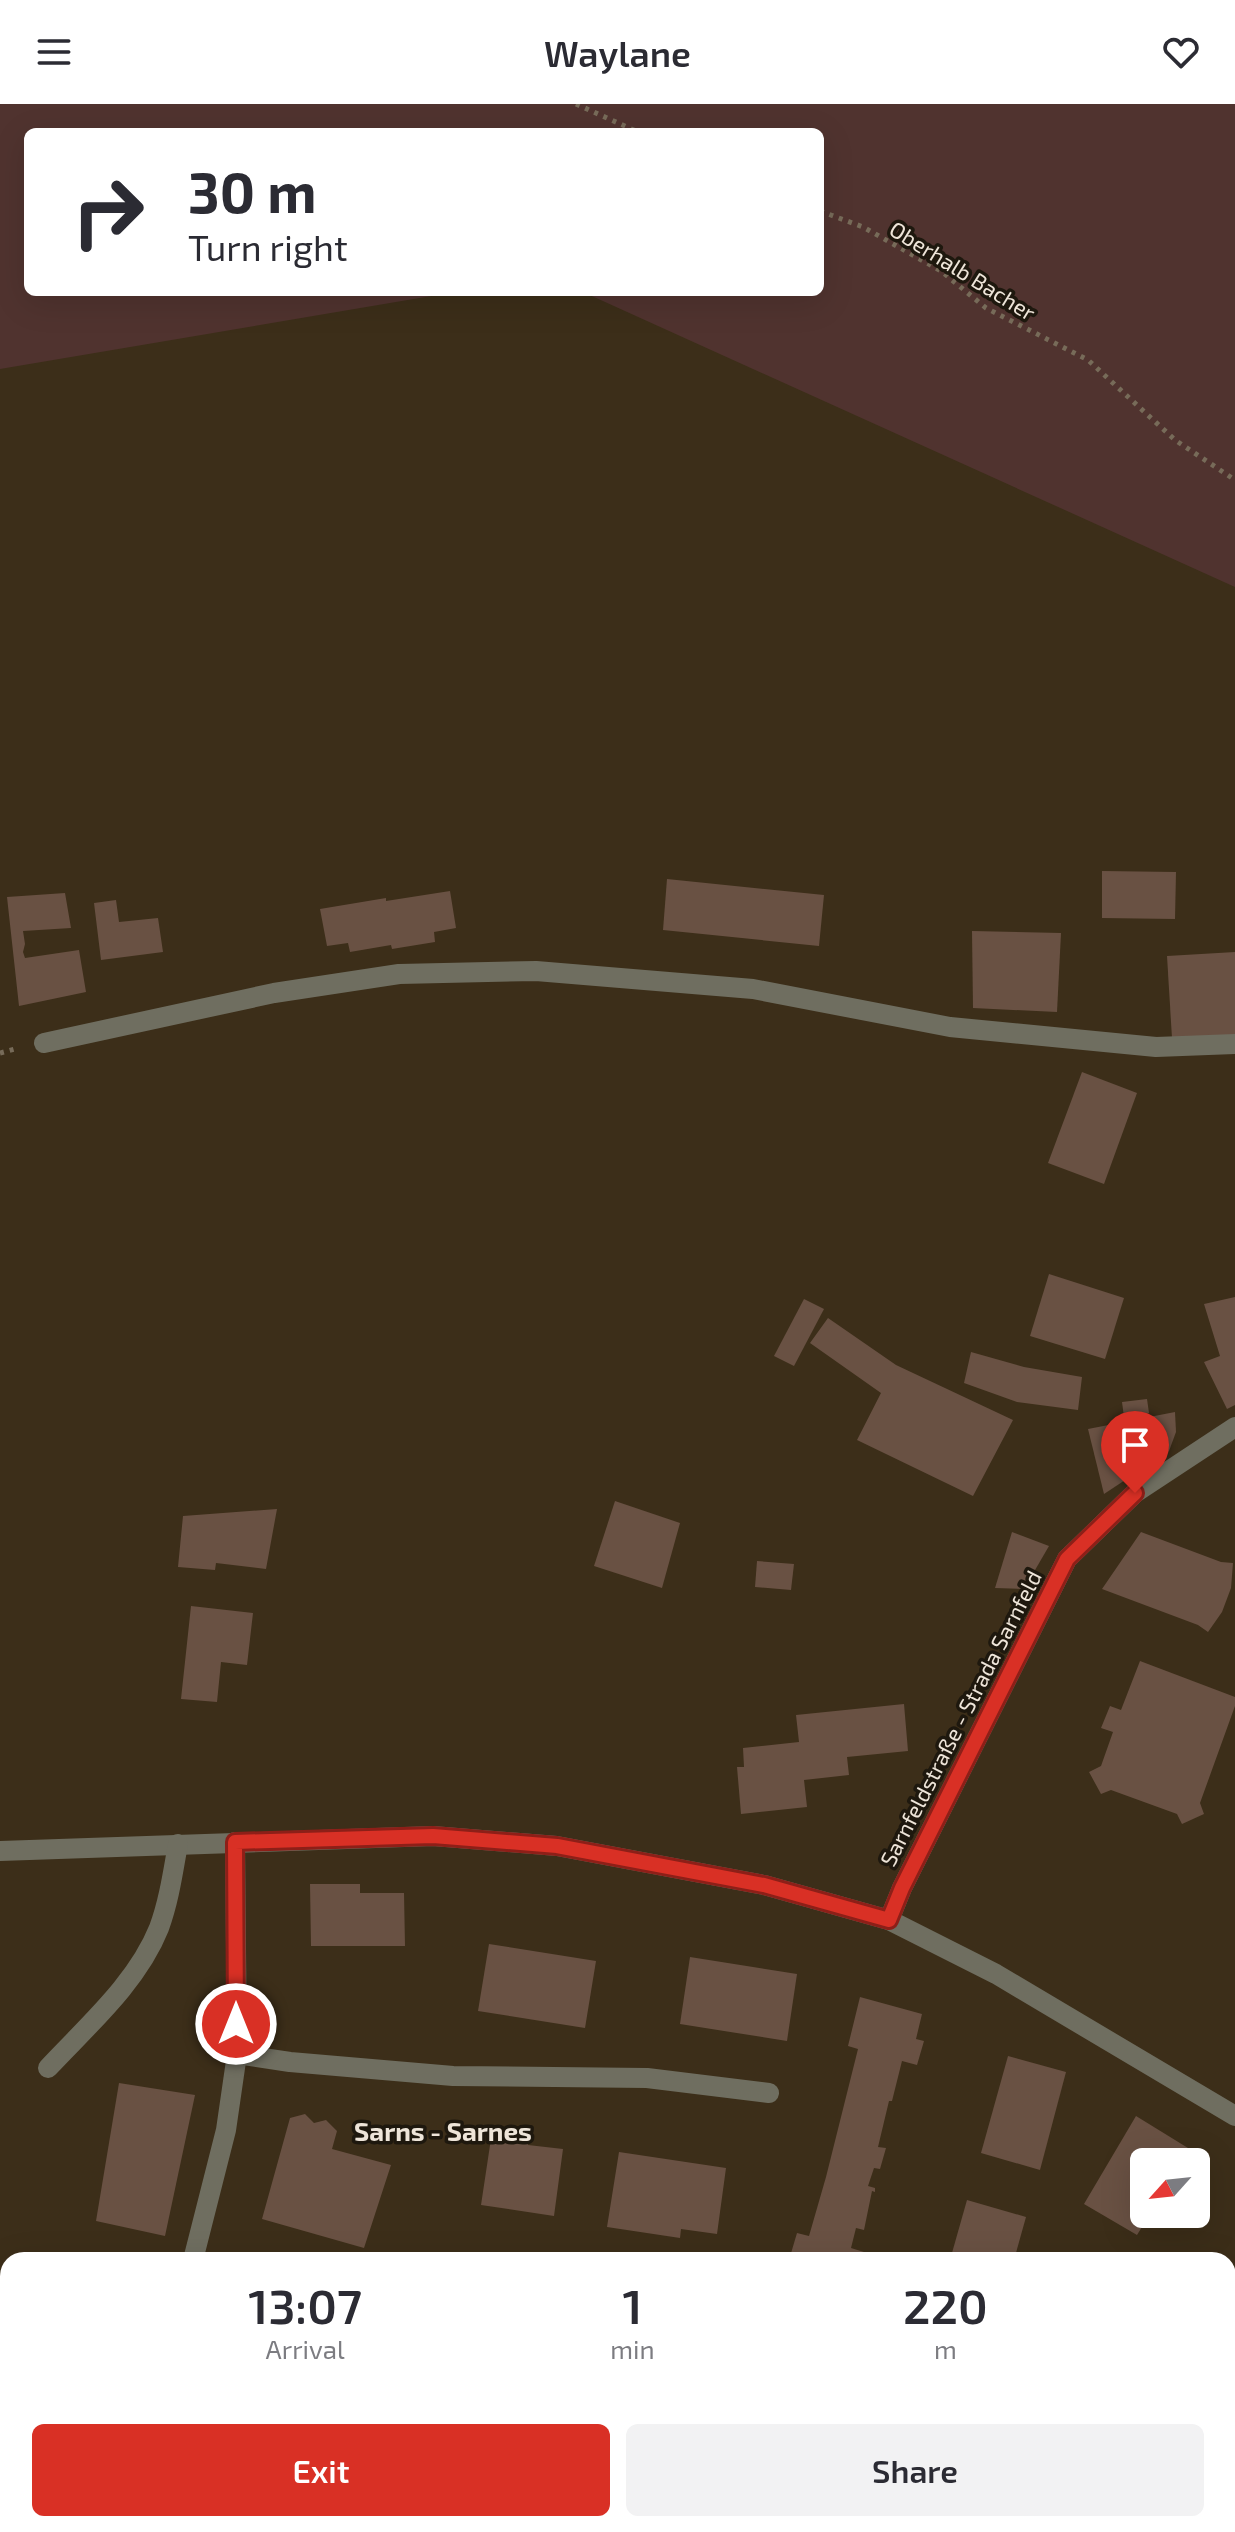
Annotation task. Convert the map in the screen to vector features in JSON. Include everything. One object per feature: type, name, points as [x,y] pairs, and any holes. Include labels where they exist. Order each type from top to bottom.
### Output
[{"type":"street","points":[[44,1043],[274,993],[399,974],[536,971],[753,989],[950,1027],[1156,1047],[1235,1044]]},
{"type":"street","name":"Sarnfeldstraße - Strada Sarnfeld","points":[[889,1920],[909,1874],[1067,1559],[1135,1493],[1235,1427]]},
{"type":"street","points":[[0,1851],[433,1836],[557,1846],[764,1885],[889,1920],[996,1974],[1235,2116]]},
{"type":"street","points":[[195,2252],[226,2130],[237,2054],[235,1842]]},
{"type":"street","points":[[48,2068],[130,1978],[158,1930],[170,1889],[178,1844]]},
{"type":"street","points":[[237,2054],[290,2062],[453,2076],[647,2078],[769,2093]]},
{"type":"path","points":[[576,104],[629,128]]},
{"type":"path","name":"Oberhalb Bacher","points":[[824,212],[863,227],[941,271],[986,308],[1088,360],[1175,440],[1235,480]]},
{"type":"shaded area","points":[[0,104],[1235,104],[1235,587],[592,296],[824,296],[824,128],[24,128],[24,296],[431,296],[0,369]]},
{"type":"building","points":[[1102,871],[1176,872],[1175,919],[1102,918]]},
{"type":"building","points":[[667,879],[824,895],[819,946],[663,930]]},
{"type":"building","points":[[450,891],[456,928],[434,932],[435,942],[350,952],[348,943],[327,946],[320,909]]},
{"type":"building","points":[[65,893],[71,928],[23,931],[23,952],[25,958],[79,950],[86,992],[19,1006],[7,897]]},
{"type":"building","points":[[116,900],[119,922],[158,918],[163,952],[101,960],[94,903]]},
{"type":"building","points":[[972,931],[1061,933],[1057,1012],[973,1008]]},
{"type":"building","points":[[1235,952],[1235,1035],[1172,1038],[1167,956]]},
{"type":"building","points":[[1082,1072],[1137,1093],[1104,1184],[1048,1163]]},
{"type":"building","points":[[1049,1274],[1124,1298],[1105,1359],[1030,1336]]},
{"type":"building","points":[[1235,1297],[1235,1405],[1227,1409],[1204,1362],[1220,1356],[1204,1304]]},
{"type":"building","points":[[804,1299],[824,1309],[794,1366],[774,1356]]},
{"type":"building","points":[[828,1318],[896,1365],[1013,1420],[973,1496],[857,1440],[881,1393],[810,1343]]},
{"type":"building","points":[[971,1352],[1024,1367],[1082,1377],[1078,1410],[1017,1402],[964,1383]]},
{"type":"building","points":[[1147,1399],[1149,1413],[1124,1417],[1122,1402]]},
{"type":"building","points":[[1175,1412],[1176,1432],[1169,1451],[1104,1494],[1088,1429]]},
{"type":"building","points":[[615,1501],[680,1523],[662,1588],[594,1566]]},
{"type":"building","points":[[277,1509],[266,1569],[216,1563],[215,1570],[178,1567],[183,1516]]},
{"type":"building","points":[[1012,1532],[1049,1546],[1024,1589],[995,1588]]},
{"type":"building","points":[[1141,1532],[1221,1562],[1233,1563],[1231,1588],[1222,1612],[1208,1632],[1198,1625],[1102,1589]]},
{"type":"building","points":[[757,1561],[794,1564],[791,1590],[755,1587]]},
{"type":"building","points":[[191,1606],[253,1613],[247,1665],[221,1662],[217,1702],[181,1699]]},
{"type":"building","points":[[1140,1661],[1235,1697],[1235,1706],[1200,1803],[1204,1814],[1182,1824],[1177,1814],[1111,1790],[1101,1794],[1089,1772],[1101,1766],[1113,1732],[1101,1728],[1110,1706],[1121,1710]]},
{"type":"building","points":[[904,1704],[908,1751],[847,1757],[849,1775],[804,1780],[807,1807],[741,1814],[737,1767],[744,1767],[743,1748],[799,1742],[796,1715]]},
{"type":"building","points":[[310,1884],[360,1884],[360,1893],[404,1893],[405,1946],[311,1946]]},
{"type":"building","points":[[489,1944],[596,1961],[585,2028],[478,2011]]},
{"type":"building","points":[[690,1957],[797,1974],[787,2041],[680,2024]]},
{"type":"building","points":[[860,1997],[922,2014],[916,2039],[924,2041],[917,2065],[902,2061],[878,2147],[886,2148],[880,2169],[874,2168],[868,2186],[875,2188],[875,2192],[872,2191],[864,2230],[856,2228],[851,2248],[864,2252],[791,2252],[797,2233],[809,2236],[826,2177],[858,2049],[848,2046]]},
{"type":"building","points":[[1008,2056],[1066,2072],[1040,2170],[981,2153]]},
{"type":"building","points":[[119,2083],[195,2095],[165,2236],[96,2221]]},
{"type":"building","points":[[305,2114],[314,2123],[326,2120],[337,2131],[332,2149],[391,2165],[364,2248],[262,2219],[290,2118]]},
{"type":"building","points":[[1136,2116],[1188,2148],[1130,2148],[1130,2228],[1141,2228],[1137,2235],[1084,2204]]},
{"type":"building","points":[[492,2132],[529,2138],[528,2145],[563,2149],[554,2216],[481,2205]]},
{"type":"building","points":[[619,2152],[726,2168],[717,2234],[681,2229],[680,2238],[607,2227]]},
{"type":"building","points":[[967,2200],[1026,2217],[1016,2252],[952,2252]]},
{"type":"district","name":"Sarns - Sarnes","points":[[443,2130]]},
{"type":"route","points":[[236,2024],[235,1842],[433,1836],[557,1846],[764,1885],[889,1920],[902,1888],[1067,1559],[1135,1493]]}]
